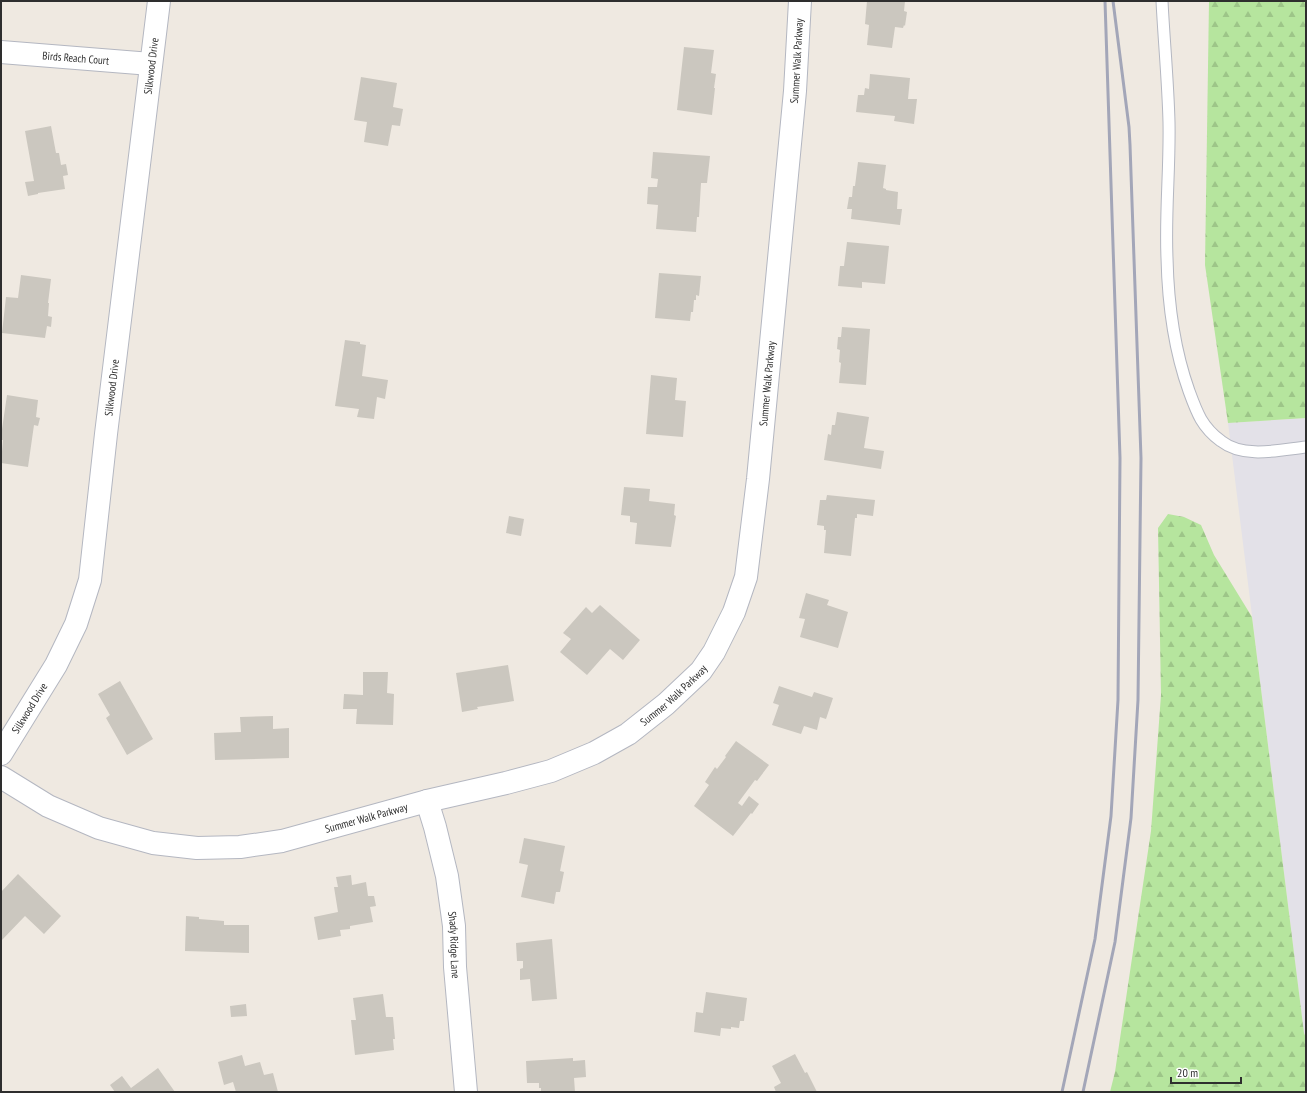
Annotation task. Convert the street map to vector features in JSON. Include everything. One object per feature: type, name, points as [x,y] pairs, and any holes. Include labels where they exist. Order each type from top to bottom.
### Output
[{"type":"street","name":"Silkwood Drive","points":[[1,754],[56,665],[76,624],[90,580],[106,434],[159,1]]},
{"type":"street","name":"Summer Walk Parkway","points":[[1,777],[48,806],[99,828],[153,843],[197,848],[240,847],[282,841],[426,801],[551,771],[594,753],[628,734],[666,704],[701,671],[714,652],[734,612],[746,577],[758,479],[795,91],[800,1]]},
{"type":"street","name":"Birds Reach Court","points":[[1,52],[151,64]]},
{"type":"street","name":"Shady Ridge Lane","points":[[426,801],[435,827],[448,883],[454,926],[455,967],[466,1092]]},
{"type":"lane","points":[[1162,1],[1169,122],[1167,258],[1173,328],[1183,373],[1199,417],[1207,430],[1222,442],[1240,450],[1255,452],[1306,447]]},
{"type":"shaded area","points":[[1306,418],[1306,1038],[1304,1033],[1228,423]]},
{"type":"green space","points":[[1209,1],[1306,1],[1306,418],[1228,423],[1205,265]]},
{"type":"green space","points":[[1168,514],[1184,517],[1201,525],[1214,555],[1252,617],[1304,1033],[1306,1038],[1306,1092],[1110,1092],[1115,1072],[1151,831],[1161,695],[1158,528]]},
{"type":"building","points":[[867,1],[905,1],[904,11],[907,12],[905,26],[904,25],[903,28],[895,27],[892,48],[867,45],[869,25],[865,24]]},
{"type":"building","points":[[684,47],[714,50],[711,73],[716,74],[712,115],[677,110]]},
{"type":"building","points":[[870,74],[910,78],[908,99],[917,99],[914,124],[894,121],[895,116],[856,112],[858,95],[864,95],[865,88],[869,89]]},
{"type":"building","points":[[361,77],[397,83],[393,107],[403,109],[400,126],[392,125],[388,146],[364,142],[367,122],[354,120]]},
{"type":"building","points":[[51,126],[56,153],[59,153],[61,165],[66,164],[68,175],[63,176],[65,189],[28,196],[25,182],[34,181],[25,131]]},
{"type":"building","points":[[653,152],[710,156],[707,183],[701,183],[699,217],[697,217],[696,232],[656,229],[658,205],[647,204],[648,187],[657,187],[658,179],[651,178]]},
{"type":"building","points":[[858,162],[886,165],[883,188],[898,192],[897,209],[902,209],[900,225],[851,219],[852,209],[847,209],[849,197],[852,197],[853,186],[855,186]]},
{"type":"building","points":[[847,242],[889,246],[885,284],[862,282],[862,288],[838,286],[840,266],[844,266]]},
{"type":"building","points":[[659,273],[701,276],[699,296],[696,295],[696,300],[694,300],[693,312],[691,312],[690,321],[655,318]]},
{"type":"building","points":[[21,275],[51,279],[48,316],[52,317],[51,327],[47,326],[45,338],[2,333],[6,297],[18,298]]},
{"type":"building","points":[[842,327],[870,329],[866,385],[839,383],[841,363],[839,362],[840,350],[837,349],[838,337],[841,337]]},
{"type":"building","points":[[345,340],[360,342],[360,344],[366,345],[362,376],[388,380],[385,399],[377,397],[374,419],[357,417],[359,409],[335,406]]},
{"type":"building","points":[[651,375],[677,378],[675,400],[686,401],[683,437],[646,434]]},
{"type":"building","points":[[7,395],[38,400],[36,417],[40,418],[38,426],[34,425],[28,467],[1,463],[3,440],[1,440],[1,436]]},
{"type":"building","points":[[837,412],[869,417],[864,448],[884,451],[881,469],[824,460],[828,434],[831,435],[832,425],[835,425]]},
{"type":"building","points":[[624,487],[650,489],[649,501],[675,504],[674,515],[676,516],[671,547],[635,544],[637,523],[630,522],[630,516],[621,515]]},
{"type":"building","points":[[827,495],[875,500],[873,516],[857,514],[857,518],[855,518],[851,556],[824,553],[826,530],[824,530],[824,526],[817,525],[820,500],[826,500]]},
{"type":"building","points":[[509,516],[524,519],[521,536],[506,533]]},
{"type":"building","points":[[806,593],[829,600],[827,605],[848,612],[838,648],[800,637],[805,619],[799,618]]},
{"type":"building","points":[[600,605],[640,640],[623,660],[610,649],[587,675],[560,652],[571,639],[563,633],[586,607],[592,613]]},
{"type":"building","points":[[508,665],[514,701],[477,707],[478,709],[462,712],[456,673]]},
{"type":"building","points":[[363,672],[388,672],[387,693],[394,694],[393,725],[356,724],[357,709],[343,709],[344,694],[363,695]]},
{"type":"building","points":[[120,681],[153,739],[127,755],[106,718],[110,715],[98,694]]},
{"type":"building","points":[[779,686],[812,697],[814,692],[833,698],[826,719],[820,717],[817,730],[804,726],[801,734],[772,725],[779,705],[773,703]]},
{"type":"building","points":[[273,716],[273,729],[289,728],[289,758],[215,760],[214,733],[241,732],[240,717]]},
{"type":"building","points":[[736,741],[769,765],[757,781],[755,780],[738,803],[742,806],[749,796],[759,804],[733,836],[694,806],[709,785],[705,782],[715,767],[717,769]]},
{"type":"building","points":[[524,838],[565,846],[560,871],[564,872],[560,892],[556,892],[554,904],[521,897],[528,865],[519,863]]},
{"type":"building","points":[[18,874],[61,916],[44,934],[25,916],[1,941],[1,892]]},
{"type":"building","points":[[351,875],[352,885],[366,882],[368,896],[374,896],[376,906],[370,907],[373,922],[350,926],[350,929],[340,930],[341,936],[318,940],[314,917],[338,912],[334,887],[338,887],[336,877]]},
{"type":"building","points":[[186,916],[199,917],[199,919],[224,921],[224,925],[249,925],[249,953],[185,951]]},
{"type":"building","points":[[552,939],[557,999],[532,1001],[530,979],[520,980],[520,969],[523,968],[523,961],[517,961],[516,943]]},
{"type":"building","points":[[706,992],[747,998],[744,1021],[740,1021],[739,1028],[721,1028],[720,1036],[694,1032],[696,1012],[703,1013]]},
{"type":"building","points":[[383,994],[386,1017],[393,1017],[395,1039],[393,1039],[394,1050],[355,1055],[351,1020],[356,1020],[353,998]]},
{"type":"building","points":[[246,1004],[247,1016],[231,1017],[230,1006]]},
{"type":"building","points":[[795,1054],[805,1073],[807,1072],[817,1092],[776,1092],[774,1087],[781,1083],[772,1066]]},
{"type":"building","points":[[242,1055],[245,1066],[260,1062],[264,1075],[273,1073],[278,1092],[236,1092],[233,1082],[224,1085],[218,1062]]},
{"type":"building","points":[[573,1058],[573,1061],[585,1060],[586,1077],[574,1078],[575,1092],[541,1092],[539,1083],[527,1083],[526,1061]]},
{"type":"building","points":[[158,1068],[175,1092],[115,1092],[110,1085],[122,1076],[131,1088]]},
{"type":"railway","points":[[1062,1092],[1095,939],[1111,816],[1118,700],[1120,458],[1105,1]]},
{"type":"railway","points":[[1083,1092],[1115,942],[1131,818],[1138,700],[1141,458],[1130,145],[1113,1]]}]
